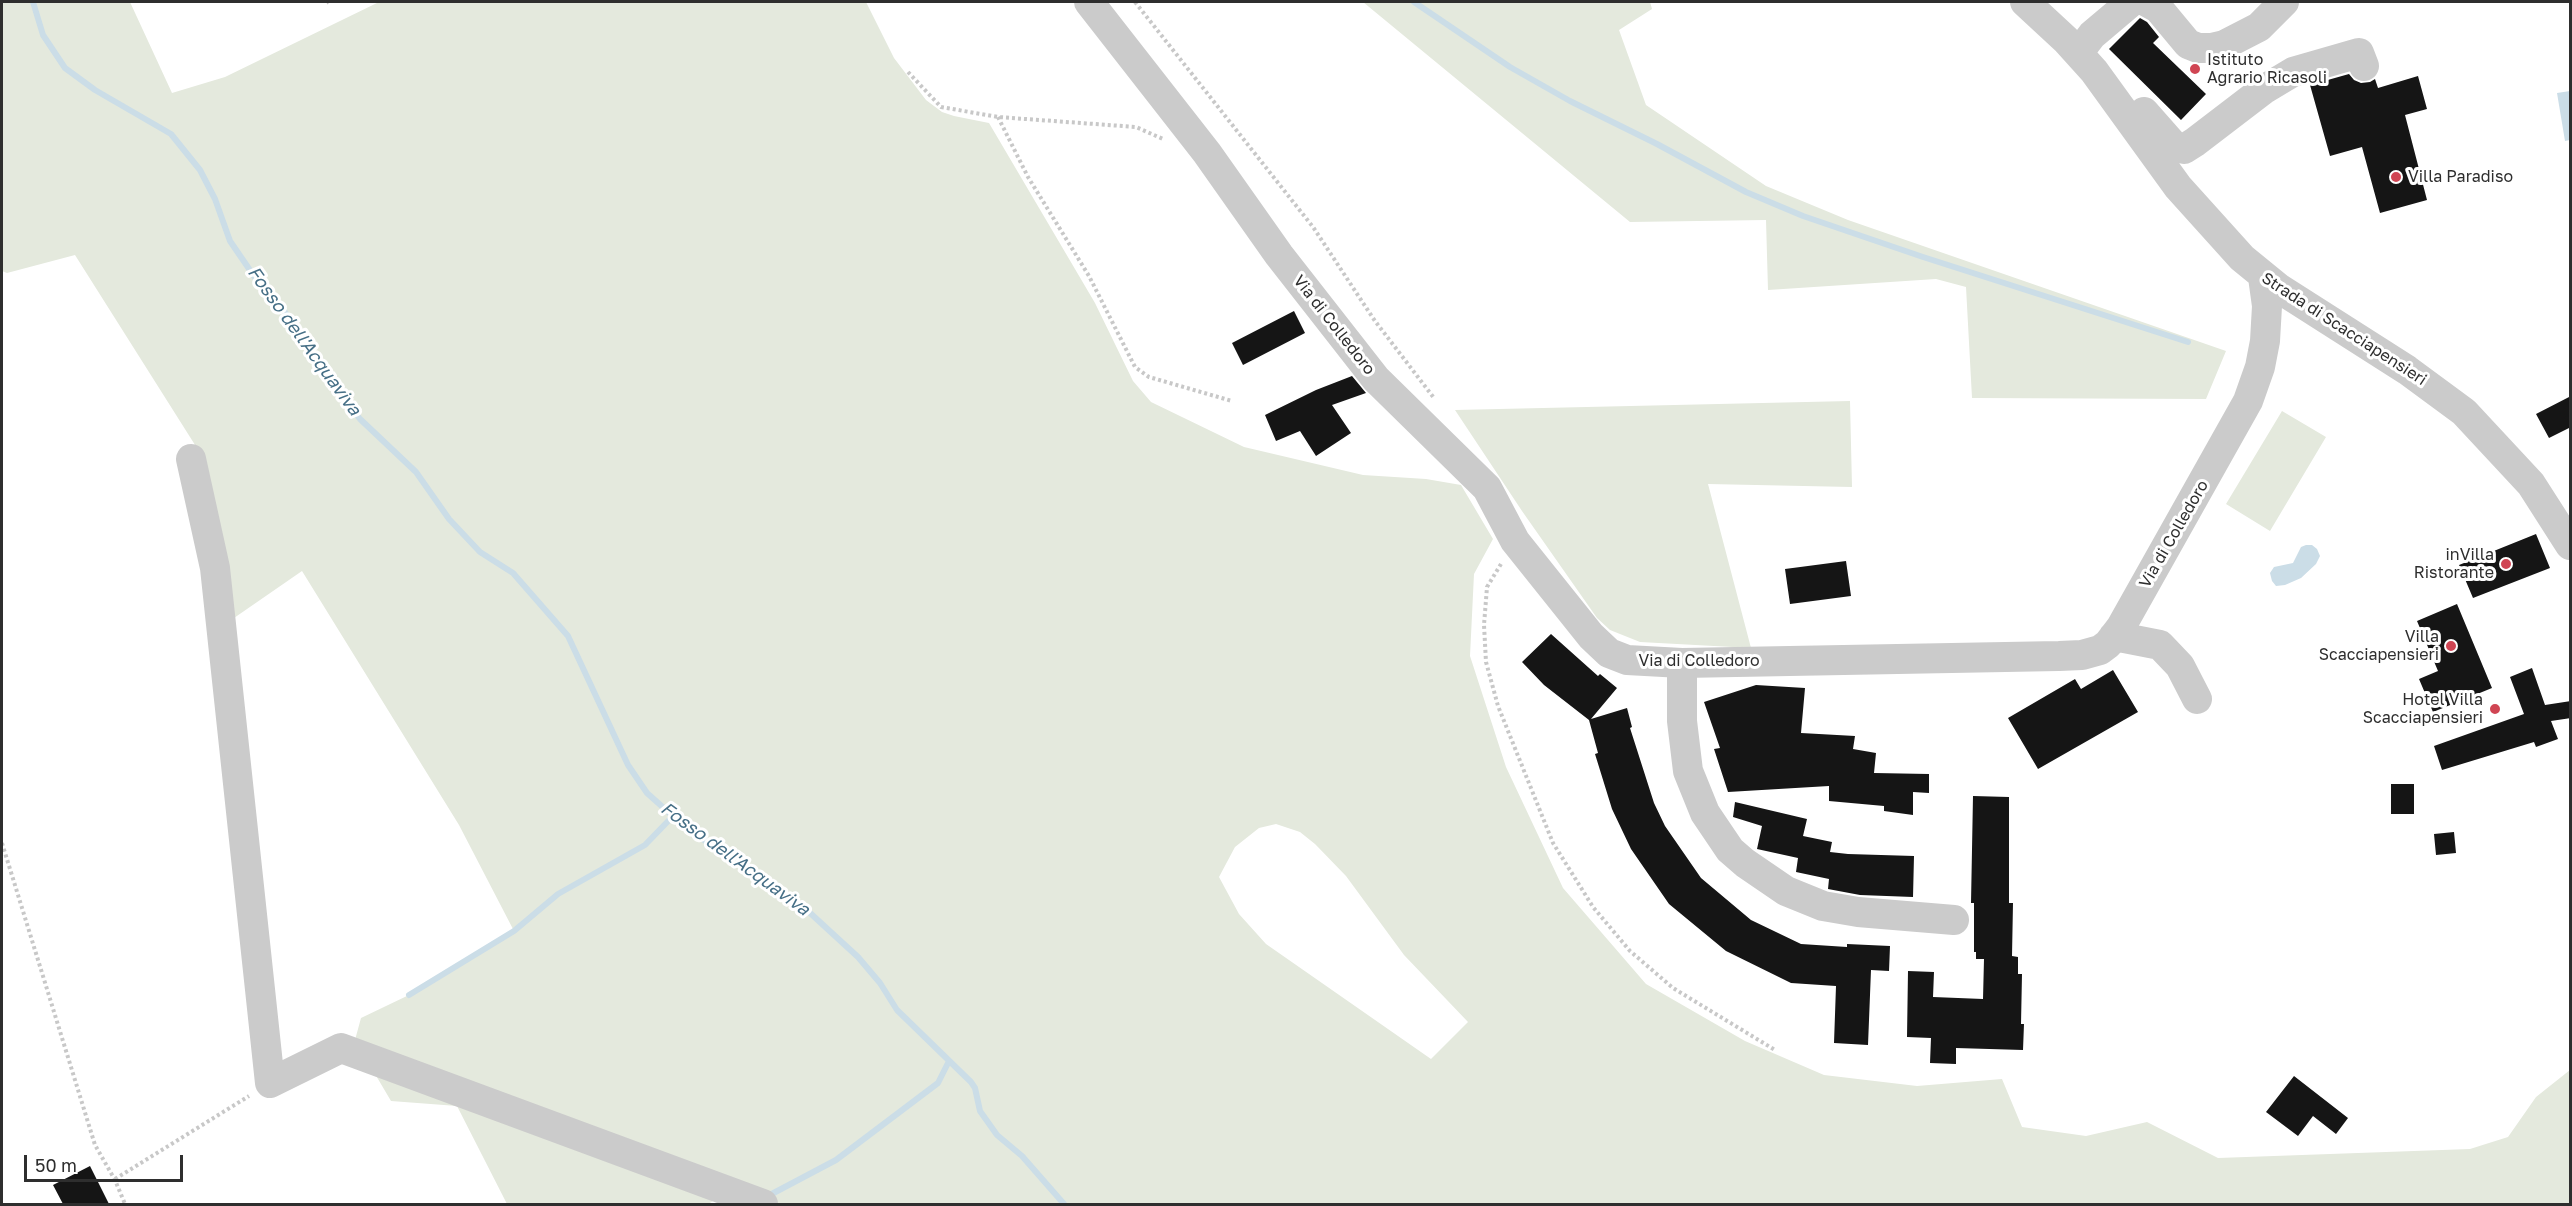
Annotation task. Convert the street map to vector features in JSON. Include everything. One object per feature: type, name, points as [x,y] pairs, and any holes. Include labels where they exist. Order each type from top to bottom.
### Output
[{"type":"street","name":"Via di Colledoro","points":[[1089,2],[1207,153],[1279,255],[1376,379],[1487,488],[1515,541],[1591,636],[1609,653],[1627,660],[1682,663],[2072,656],[2100,650],[2114,636],[2231,435],[2248,401],[2260,367],[2265,340],[2267,306],[2263,277]]},
{"type":"street","name":"Strada di Scacciapensieri","points":[[2025,2],[2079,52],[2114,97],[2164,169],[2230,246],[2263,277],[2407,370],[2464,412],[2526,478],[2541,497],[2571,545]]},
{"type":"street","points":[[2079,52],[2092,35],[2131,2]]},
{"type":"street","points":[[2147,2],[2158,8],[2188,44],[2198,48],[2224,45],[2259,27],[2284,2]]},
{"type":"street","points":[[2114,97],[2144,112],[2174,146],[2184,149],[2271,85],[2293,72],[2359,53],[2364,66]]},
{"type":"street","points":[[191,459],[215,568],[270,1083],[341,1048],[763,1204]]},
{"type":"street","points":[[2114,636],[2160,645],[2180,666],[2198,699]]},
{"type":"street","points":[[1682,663],[1682,721],[1688,771],[1705,813],[1731,850],[1745,863],[1786,891],[1823,906],[1858,912],[1954,920]]},
{"type":"path","points":[[1135,2],[1313,227],[1376,321],[1437,402]]},
{"type":"path","points":[[908,72],[941,106],[998,117],[1136,127],[1165,140]]},
{"type":"path","points":[[998,117],[1028,177],[1089,276],[1135,367],[1149,377],[1232,401]]},
{"type":"path","points":[[1515,541],[1487,587],[1484,625],[1486,662],[1498,706],[1553,843],[1593,907],[1630,951],[1673,988],[1776,1050]]},
{"type":"path","points":[[2,843],[95,1145],[115,1180],[125,1204]]},
{"type":"path","points":[[115,1180],[270,1083]]},
{"type":"shaded area","points":[[2,2],[130,2],[172,93],[225,77],[379,2],[866,2],[894,58],[926,100],[942,112],[989,123],[1095,303],[1133,381],[1151,402],[1244,447],[1363,475],[1426,479],[1461,485],[1493,539],[1474,574],[1470,656],[1506,767],[1563,888],[1646,984],[1745,1041],[1824,1075],[1917,1086],[2002,1079],[2022,1127],[2086,1136],[2147,1122],[2218,1158],[2470,1149],[2508,1137],[2536,1097],[2570,1070],[2570,1204],[781,1204],[738,1187],[708,1204],[507,1204],[457,1106],[391,1101],[355,1040],[361,1018],[409,995],[514,931],[459,825],[302,571],[234,618],[202,456],[75,255],[7,273],[2,271]],"holes":[[[1276,824],[1300,832],[1346,876],[1404,955],[1468,1022],[1431,1059],[1266,944],[1239,914],[1219,877],[1235,847],[1259,828]]]},
{"type":"shaded area","points":[[1363,2],[1650,2],[1652,9],[1619,30],[1646,105],[1766,186],[1848,220],[2226,351],[2206,399],[1972,398],[1966,287],[1936,279],[1768,290],[1766,220],[1630,222]]},
{"type":"shaded area","points":[[1850,401],[1852,487],[1708,484],[1751,648],[1640,642],[1610,630],[1597,618],[1455,410]]},
{"type":"shaded area","points":[[2282,411],[2326,437],[2270,531],[2226,504]]},
{"type":"water","points":[[2570,91],[2570,140],[2565,141],[2557,93]]},
{"type":"water","points":[[2312,545],[2317,549],[2320,556],[2316,564],[2301,578],[2276,586],[2270,573],[2274,567],[2293,563],[2301,547]]},
{"type":"building","points":[[2140,18],[2147,22],[2159,37],[2153,43],[2206,94],[2181,120],[2109,49]]},
{"type":"building","points":[[2349,74],[2361,83],[2375,79],[2378,88],[2418,76],[2427,109],[2405,115],[2427,200],[2380,213],[2362,147],[2330,156],[2310,85]]},
{"type":"building","points":[[1294,311],[1305,333],[1243,365],[1232,343]]},
{"type":"building","points":[[1352,376],[1366,393],[1332,405],[1351,433],[1316,456],[1300,431],[1276,441],[1265,415],[1316,390]]},
{"type":"building","points":[[2571,396],[2571,427],[2549,438],[2536,414]]},
{"type":"building","points":[[2536,534],[2550,568],[2473,598],[2459,565]]},
{"type":"building","points":[[1846,561],[1851,596],[1790,604],[1785,569]]},
{"type":"building","name":"Villa Scacciapensieri","points":[[2457,604],[2492,688],[2433,712],[2419,679],[2438,671],[2417,621]]},
{"type":"building","points":[[1551,634],[1598,676],[1600,674],[1617,688],[1591,719],[1627,708],[1632,727],[1630,728],[1654,803],[1665,826],[1701,878],[1751,920],[1801,944],[1847,947],[1847,944],[1890,946],[1889,971],[1871,970],[1868,1045],[1834,1043],[1836,986],[1791,983],[1726,951],[1669,904],[1631,849],[1612,809],[1595,754],[1598,753],[1589,720],[1544,685],[1522,662]]},
{"type":"building","points":[[2532,668],[2545,705],[2571,701],[2571,718],[2551,721],[2558,739],[2536,747],[2534,742],[2442,770],[2434,746],[2524,714],[2510,677]]},
{"type":"building","points":[[2113,670],[2138,712],[2038,769],[2008,718],[2075,679],[2081,689]]},
{"type":"building","points":[[1756,685],[1805,688],[1801,733],[1855,736],[1853,749],[1876,753],[1874,773],[1929,774],[1929,793],[1913,792],[1913,815],[1884,811],[1884,806],[1829,801],[1829,786],[1728,792],[1714,749],[1720,748],[1704,702]]},
{"type":"building","points":[[2391,784],[2414,784],[2414,814],[2391,814]]},
{"type":"building","points":[[1973,796],[2009,797],[2009,903],[2013,903],[2012,956],[2018,957],[2018,974],[2022,974],[2023,1050],[1956,1048],[1956,1064],[1930,1063],[1931,1038],[1907,1037],[1908,971],[1934,972],[1933,997],[1983,999],[1984,959],[1976,959],[1976,952],[1974,952],[1974,903],[1971,903]]},
{"type":"building","points":[[1735,802],[1807,819],[1803,836],[1832,842],[1830,852],[1914,856],[1913,897],[1860,895],[1828,889],[1829,879],[1796,872],[1798,858],[1757,849],[1762,826],[1733,817]]},
{"type":"building","points":[[2454,832],[2456,853],[2436,855],[2434,834]]},
{"type":"building","points":[[2294,1076],[2348,1118],[2336,1134],[2313,1116],[2298,1136],[2266,1112]]},
{"type":"building","points":[[90,1166],[109,1204],[63,1204],[53,1185]]},
{"type":"waterway","name":"Fosso dell'Acquaviva","points":[[33,2],[43,35],[65,68],[95,90],[171,134],[200,170],[215,199],[230,241],[256,279],[280,305],[331,382],[360,419],[416,472],[449,519],[480,552],[513,573],[568,636],[628,765],[647,793],[685,827],[809,912],[858,957],[880,983],[897,1010],[971,1082],[975,1088],[980,1111],[997,1135],[1022,1156],[1064,1204]]},
{"type":"waterway","points":[[1414,2],[1510,67],[1570,101],[1746,192],[1803,216],[1923,257],[2188,342]]},
{"type":"waterway","points":[[409,995],[514,931],[558,894],[645,845],[673,816]]},
{"type":"waterway","points":[[766,1197],[836,1160],[938,1083],[949,1061]]},
{"type":"place","name":"Istituto Agrario Ricasoli","points":[[2195,69]]},
{"type":"place","name":"Villa Paradiso","points":[[2396,177]]},
{"type":"place","name":"inVilla Ristorante","points":[[2506,564]]},
{"type":"place","name":"Villa Scacciapensieri","points":[[2451,646]]},
{"type":"place","name":"Hotel Villa Scacciapensieri","points":[[2495,709]]}]
